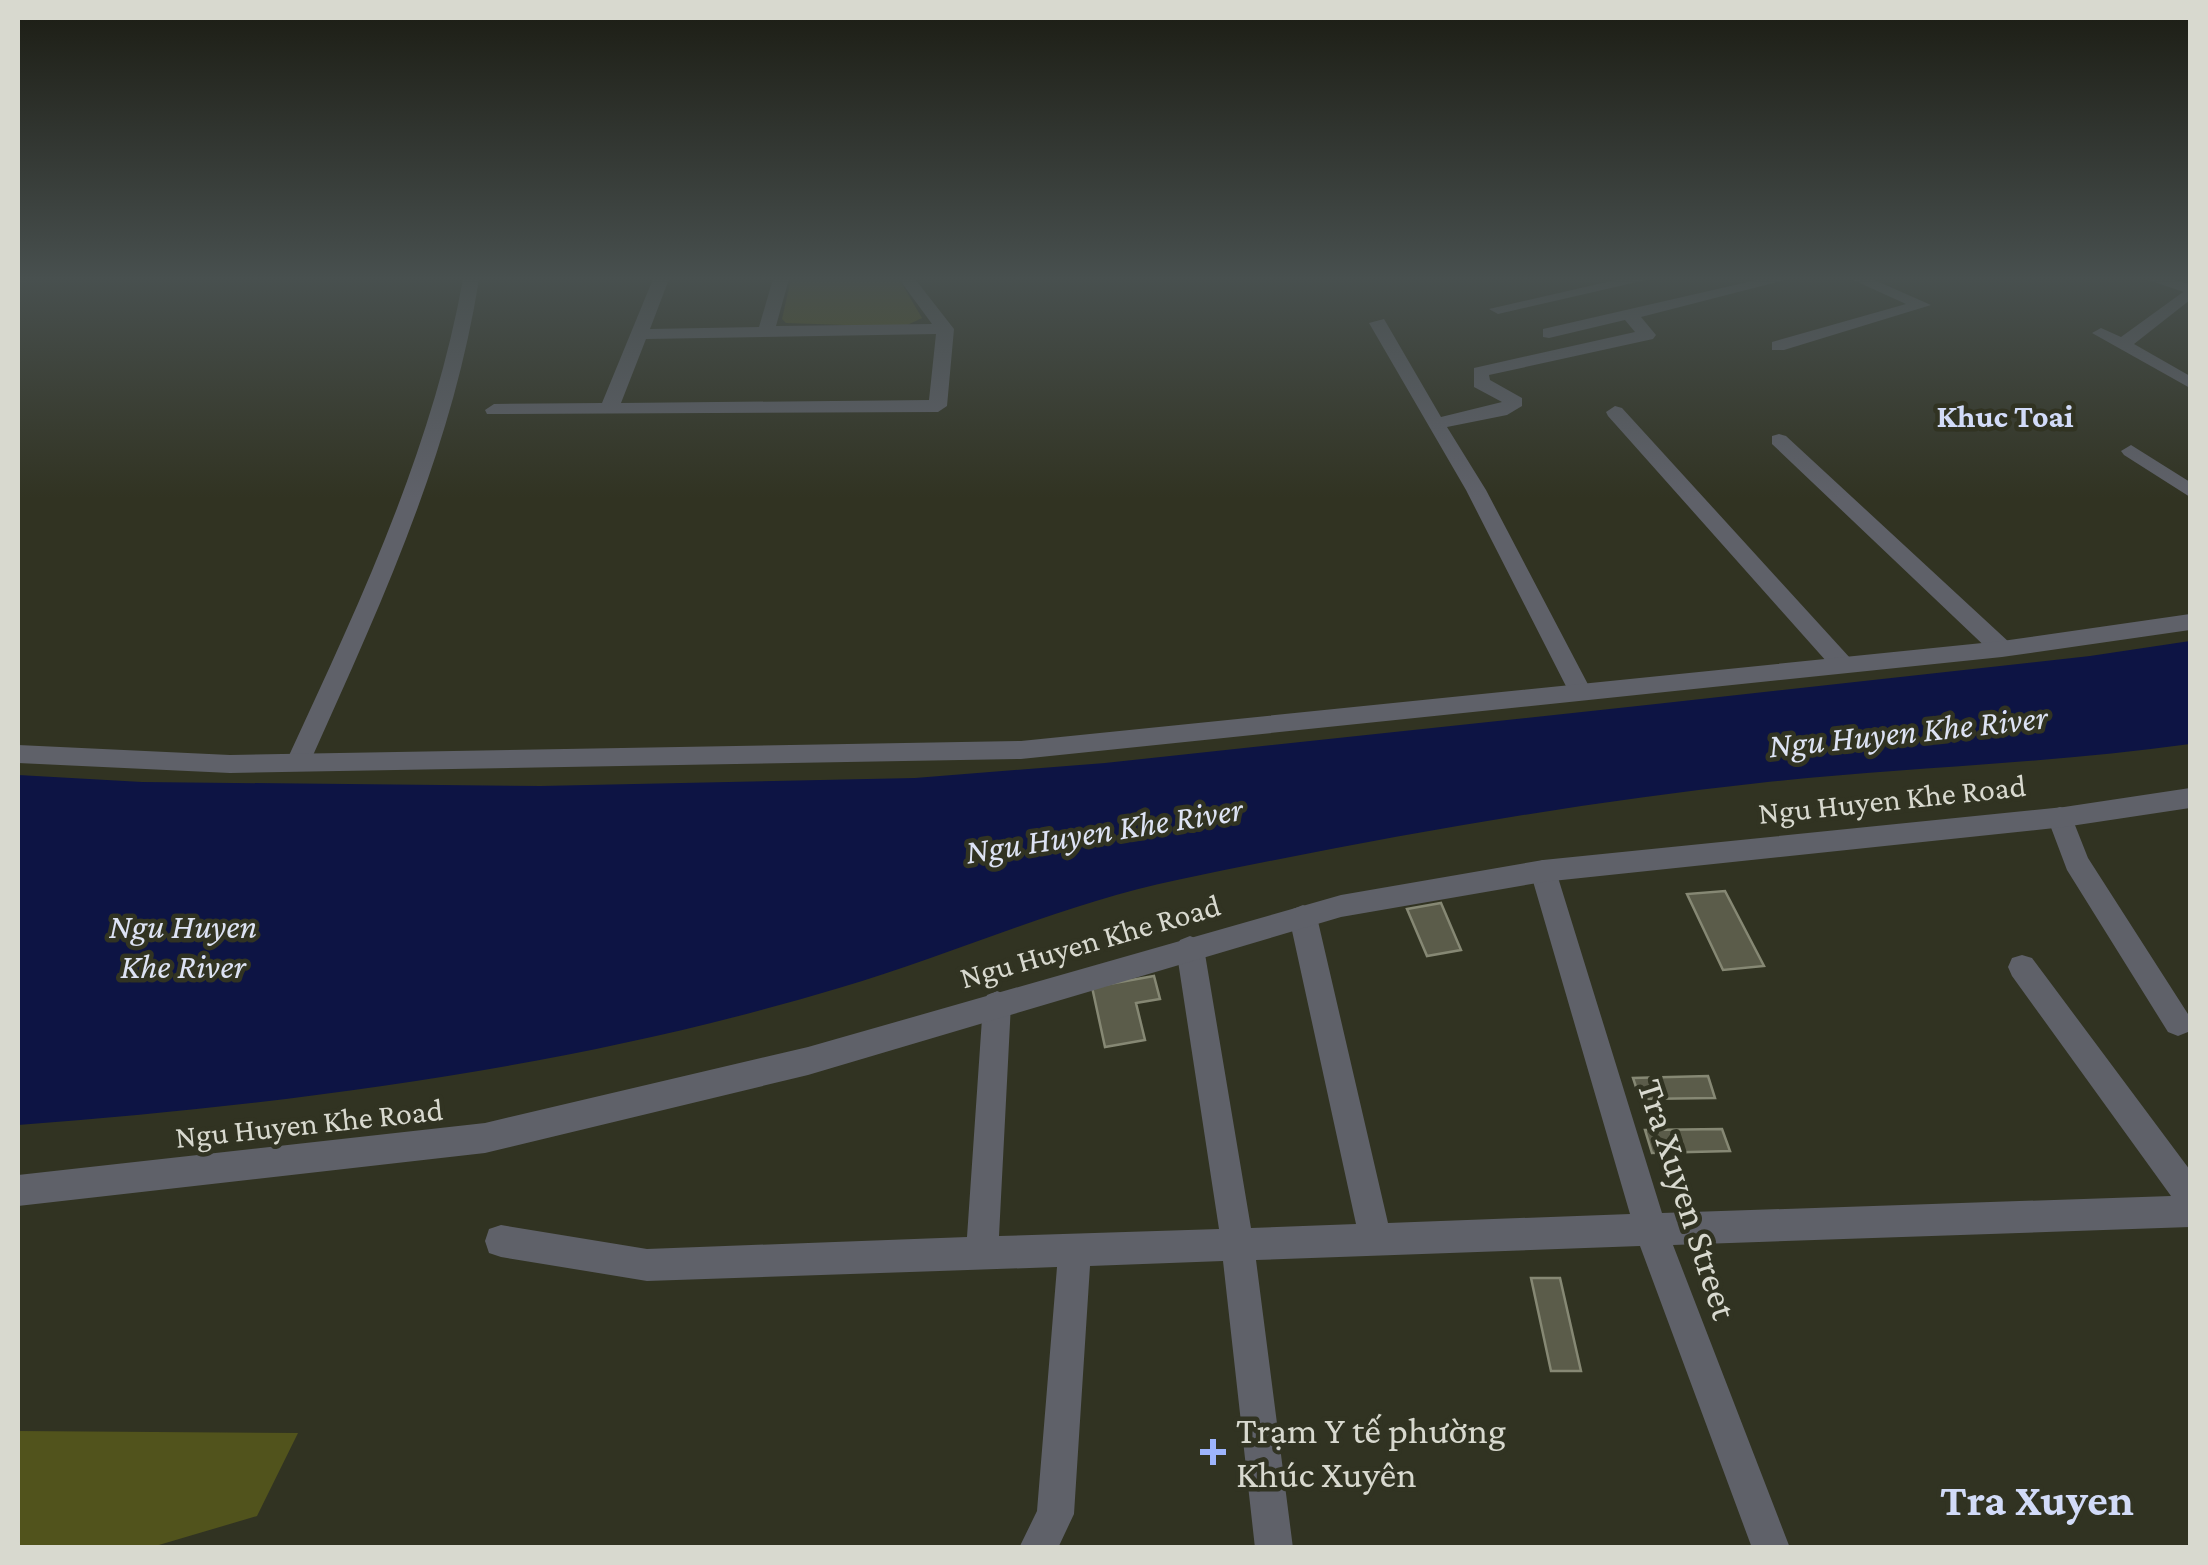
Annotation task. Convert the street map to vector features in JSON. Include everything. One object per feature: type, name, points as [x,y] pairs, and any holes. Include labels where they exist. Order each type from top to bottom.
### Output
[{"type":"street","points":[[298,762],[417,495],[457,352]]},
{"type":"street","points":[[609,409],[632,352]]},
{"type":"street","points":[[494,410],[938,406],[943,352]]},
{"type":"street","points":[[1394,352],[1476,490],[1580,692]]},
{"type":"street","points":[[1435,424],[1500,411],[1515,402],[1481,382],[1480,372],[1570,352]]},
{"type":"street","points":[[2136,352],[2190,382]]},
{"type":"street","points":[[1614,412],[1843,665]]},
{"type":"street","points":[[1779,440],[2002,649]]},
{"type":"street","points":[[2131,451],[2190,490]]},
{"type":"street","points":[[18,754],[230,764],[1022,750],[2002,649],[2190,622]]},
{"type":"street","name":"Ngu Huyen Khe Road","points":[[18,1192],[485,1138],[808,1061],[1303,917],[1544,871],[2060,817],[2190,798]]},
{"type":"street","points":[[2060,817],[2076,862],[2178,1024]]},
{"type":"street","name":"Tra Xuyen Street","points":[[1544,871],[1651,1231],[1771,1548]]},
{"type":"street","points":[[1303,917],[1376,1237]]},
{"type":"street","points":[[1190,948],[1237,1241],[1274,1548]]},
{"type":"street","points":[[2022,967],[2190,1195]]},
{"type":"street","points":[[982,1255],[996,1004]]},
{"type":"street","points":[[501,1240],[647,1265],[982,1255],[1237,1241],[1651,1231],[2190,1211]]},
{"type":"street","points":[[1038,1548],[1055,1514],[1074,1247]]},
{"type":"shaded area","points":[[18,1431],[298,1433],[257,1516],[152,1547],[18,1548]]},
{"type":"water","name":"Ngu Huyen Khe River","points":[[2190,641],[2190,744],[1759,783],[1467,824],[1134,890],[839,988],[637,1040],[432,1079],[328,1094],[18,1125],[18,775],[142,782],[541,786],[915,778],[1105,763],[1656,704],[2090,656]]},
{"type":"building","points":[[1725,891],[1764,966],[1723,970],[1687,894]]},
{"type":"building","points":[[1441,903],[1461,950],[1427,956],[1407,909]]},
{"type":"building","points":[[1154,976],[1160,999],[1136,1003],[1145,1040],[1105,1047],[1092,987]]},
{"type":"building","points":[[1708,1076],[1715,1098],[1640,1099],[1633,1078]]},
{"type":"building","points":[[1722,1129],[1730,1151],[1652,1153],[1645,1130]]},
{"type":"building","points":[[1531,1278],[1560,1278],[1581,1371],[1551,1371]]},
{"type":"place","name":"Trạm Y tế phường Khúc Xuyên","points":[[1213,1452]]},
{"type":"district","name":"Khuc Toai","points":[[2005,416]]},
{"type":"district","name":"Tra Xuyen","points":[[2037,1499]]}]
